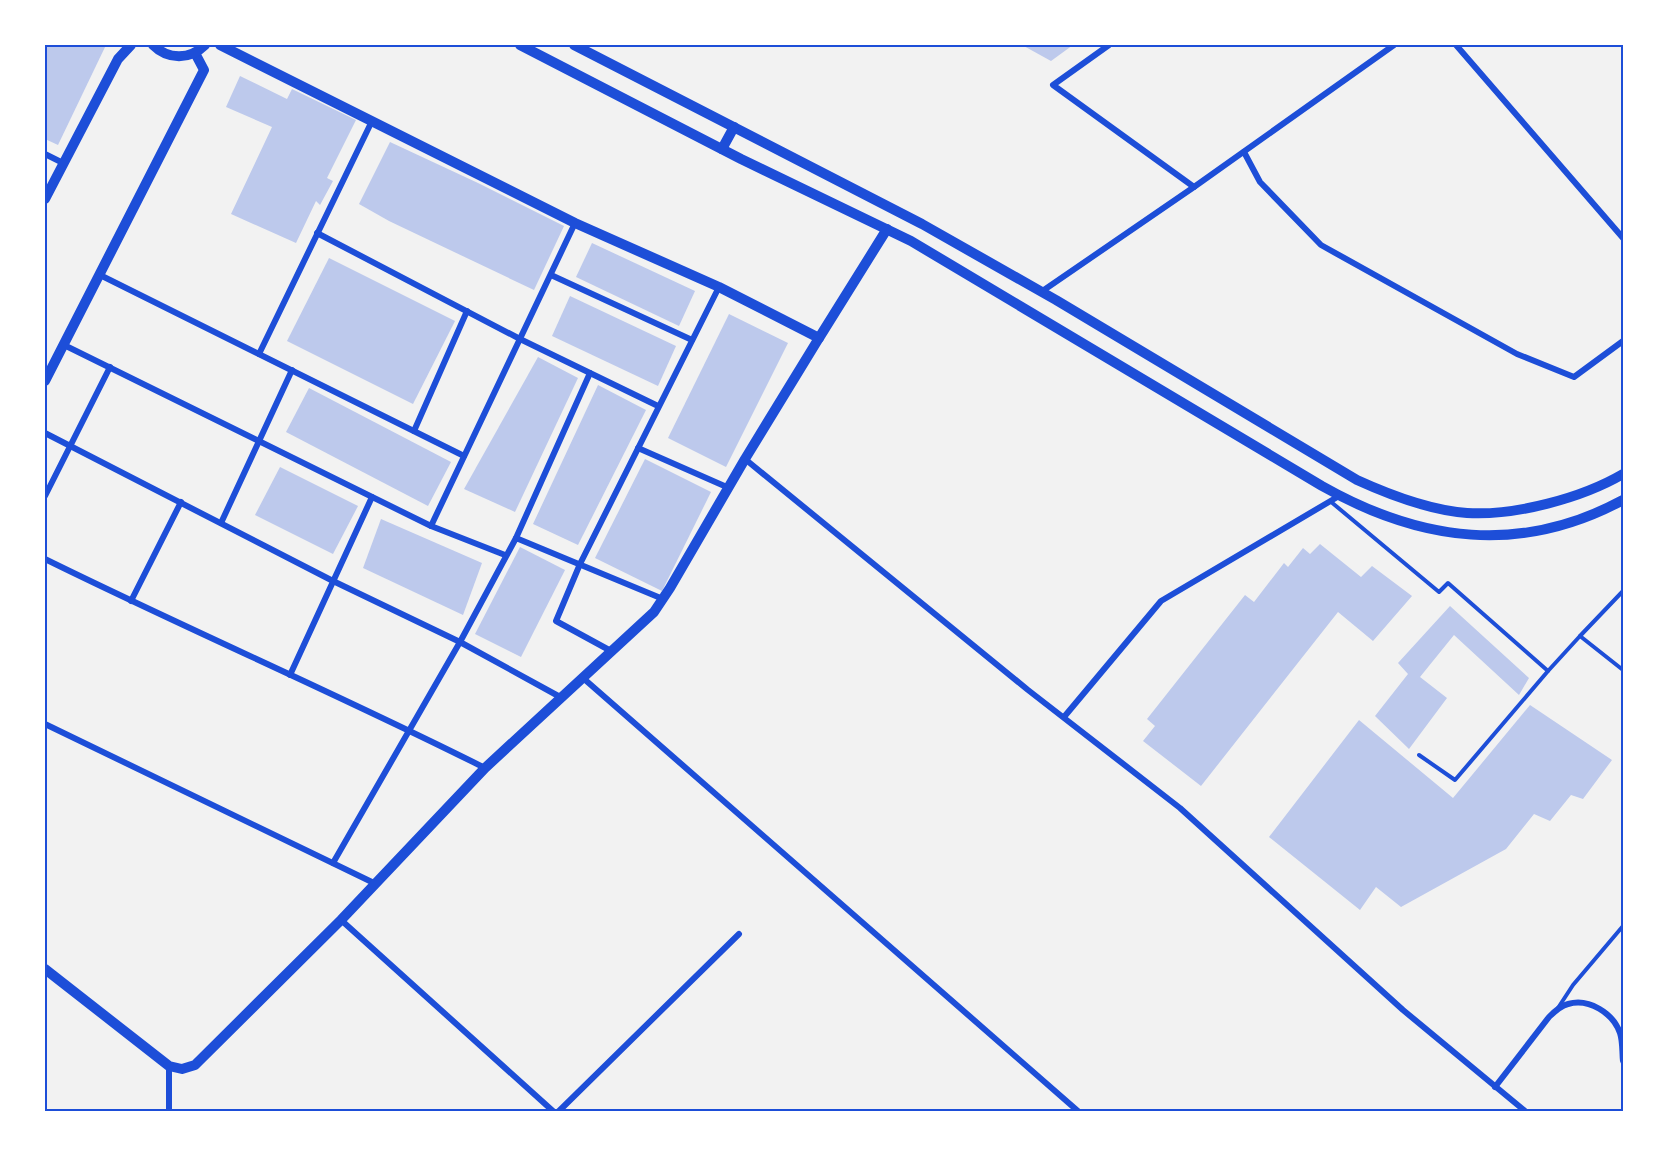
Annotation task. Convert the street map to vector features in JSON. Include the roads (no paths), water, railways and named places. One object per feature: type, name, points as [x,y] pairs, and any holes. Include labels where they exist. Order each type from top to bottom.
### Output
[{"type":"street","points":[[45,199],[118,59],[131,45]]},
{"type":"street","points":[[153,45],[166,55],[176,57],[195,53],[206,45]]},
{"type":"street","points":[[220,45],[575,223],[719,286],[819,338]]},
{"type":"street","points":[[520,45],[722,149],[887,229],[968,273],[1334,499],[1439,531],[1485,536],[1522,534],[1584,519],[1623,500]]},
{"type":"street","points":[[574,45],[922,224],[1357,480],[1416,503],[1469,513],[1504,511],[1572,497],[1592,490],[1623,474]]},
{"type":"street","points":[[1109,45],[1053,85],[1194,187]]},
{"type":"street","points":[[1041,292],[1394,45]]},
{"type":"street","points":[[1456,45],[1623,238]]},
{"type":"street","points":[[45,381],[204,70],[195,53]]},
{"type":"street","points":[[259,354],[372,121]]},
{"type":"street","points":[[722,149],[734,127]]},
{"type":"street","points":[[1244,152],[1260,182],[1322,244],[1517,354],[1574,377],[1623,341]]},
{"type":"street","points":[[45,154],[63,163]]},
{"type":"street","points":[[431,526],[575,223]]},
{"type":"street","points":[[45,969],[169,1066],[182,1069],[195,1065],[341,920],[485,768],[654,612],[887,229]]},
{"type":"street","points":[[317,233],[520,339],[658,406]]},
{"type":"street","points":[[100,275],[464,456]]},
{"type":"street","points":[[551,275],[692,340]]},
{"type":"street","points":[[611,651],[556,621],[580,564],[719,286]]},
{"type":"street","points":[[414,431],[467,311]]},
{"type":"street","points":[[64,345],[431,526],[505,555]]},
{"type":"street","points":[[45,496],[110,367]]},
{"type":"street","points":[[221,523],[292,370]]},
{"type":"street","points":[[333,863],[460,642],[516,538],[590,373]]},
{"type":"street","points":[[45,433],[460,642],[562,698]]},
{"type":"street","points":[[638,448],[729,488]]},
{"type":"street","points":[[745,459],[1019,683],[1180,808],[1403,1010],[1524,1111]]},
{"type":"street","points":[[290,675],[372,497]]},
{"type":"street","points":[[1064,717],[1161,601],[1334,499]]},
{"type":"street","points":[[131,601],[181,502]]},
{"type":"street","points":[[516,538],[663,599]]},
{"type":"street","points":[[45,559],[410,730],[485,768]]},
{"type":"street","points":[[583,678],[1079,1112]]},
{"type":"street","points":[[45,724],[376,884]]},
{"type":"street","points":[[341,920],[556,1112],[739,934]]},
{"type":"street","points":[[1496,1087],[1557,1009],[1568,1004],[1591,1005],[1601,1009],[1612,1020],[1620,1033],[1623,1061]]},
{"type":"street","points":[[169,1066],[169,1112]]},
{"type":"lane","points":[[1334,499],[1439,592],[1448,583],[1548,671]]},
{"type":"lane","points":[[1419,755],[1455,780],[1548,671],[1623,591]]},
{"type":"lane","points":[[1580,636],[1623,670]]},
{"type":"lane","points":[[1557,1009],[1573,985],[1623,926]]}]
